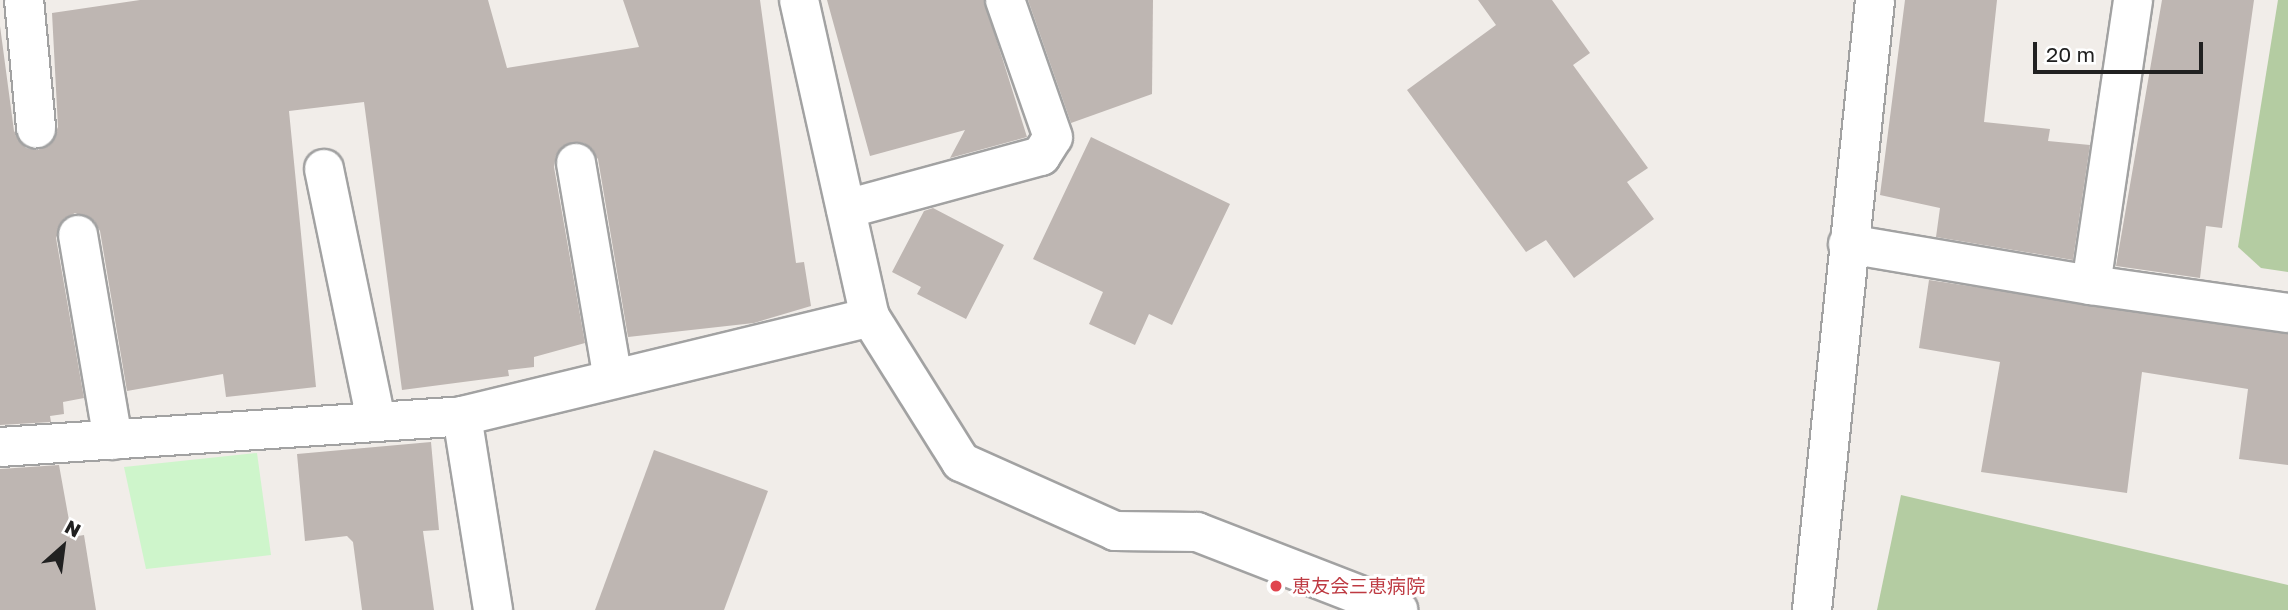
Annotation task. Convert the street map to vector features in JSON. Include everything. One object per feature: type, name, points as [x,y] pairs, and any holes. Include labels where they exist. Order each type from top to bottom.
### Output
[{"type":"street","points":[[24,0],[36,128]]},
{"type":"street","points":[[799,0],[870,317],[961,462],[1115,531],[1196,532],[1398,610]]},
{"type":"street","points":[[846,209],[1041,156],[1053,137],[1005,0]]},
{"type":"street","points":[[1811,610],[1875,0]]},
{"type":"street","points":[[2091,285],[2133,0]]},
{"type":"street","points":[[576,163],[613,379]]},
{"type":"street","points":[[324,169],[376,421]]},
{"type":"street","points":[[78,235],[113,440]]},
{"type":"street","points":[[1848,244],[2091,285],[2288,313]]},
{"type":"street","points":[[0,447],[462,416],[870,317]]},
{"type":"street","points":[[462,416],[493,610]]},
{"type":"green space","points":[[2278,0],[2288,0],[2288,272],[2261,268],[2238,247]]},
{"type":"green space","points":[[257,453],[271,555],[146,569],[124,467]]},
{"type":"green space","points":[[1901,495],[2288,585],[2288,610],[1877,610]]},
{"type":"building","points":[[140,0],[488,0],[507,68],[639,47],[623,0],[760,0],[796,263],[804,262],[811,306],[754,323],[628,337],[598,159],[584,143],[572,142],[556,155],[554,167],[585,343],[534,357],[534,367],[508,370],[509,376],[402,390],[364,102],[289,111],[316,387],[226,397],[223,374],[127,391],[100,231],[94,221],[75,213],[64,219],[56,238],[84,398],[63,402],[64,414],[50,416],[51,422],[0,425],[0,26],[14,131],[26,148],[37,150],[49,145],[58,127],[52,13]]},
{"type":"building","points":[[827,0],[984,0],[1027,137],[950,158],[965,130],[870,156]]},
{"type":"building","points":[[1028,0],[1153,0],[1152,94],[1071,123]]},
{"type":"building","points":[[1478,0],[1552,0],[1590,53],[1573,65],[1648,168],[1627,182],[1654,219],[1574,278],[1546,240],[1526,252],[1407,90],[1496,25]]},
{"type":"building","points":[[1905,0],[1997,0],[1984,122],[2050,129],[2048,141],[2090,145],[2073,260],[1936,237],[1940,208],[1880,195]]},
{"type":"building","points":[[2162,0],[2254,0],[2222,228],[2206,226],[2200,278],[2116,266]]},
{"type":"building","points":[[1091,137],[1230,204],[1172,325],[1149,314],[1135,345],[1089,324],[1103,292],[1033,259]]},
{"type":"building","points":[[933,208],[1004,245],[966,319],[917,294],[921,287],[892,272],[924,211]]},
{"type":"building","points":[[1929,280],[2288,334],[2288,465],[2239,459],[2248,389],[2142,372],[2127,493],[1981,472],[2000,362],[1919,348]]},
{"type":"building","points":[[431,442],[439,530],[423,531],[434,610],[362,610],[353,542],[347,536],[305,541],[297,454]]},
{"type":"building","points":[[654,450],[768,491],[724,610],[595,610]]},
{"type":"building","points":[[59,465],[72,537],[84,535],[96,610],[0,610],[0,469]]},
{"type":"place","name":"恵友会三恵病院","points":[[1276,586]]}]
